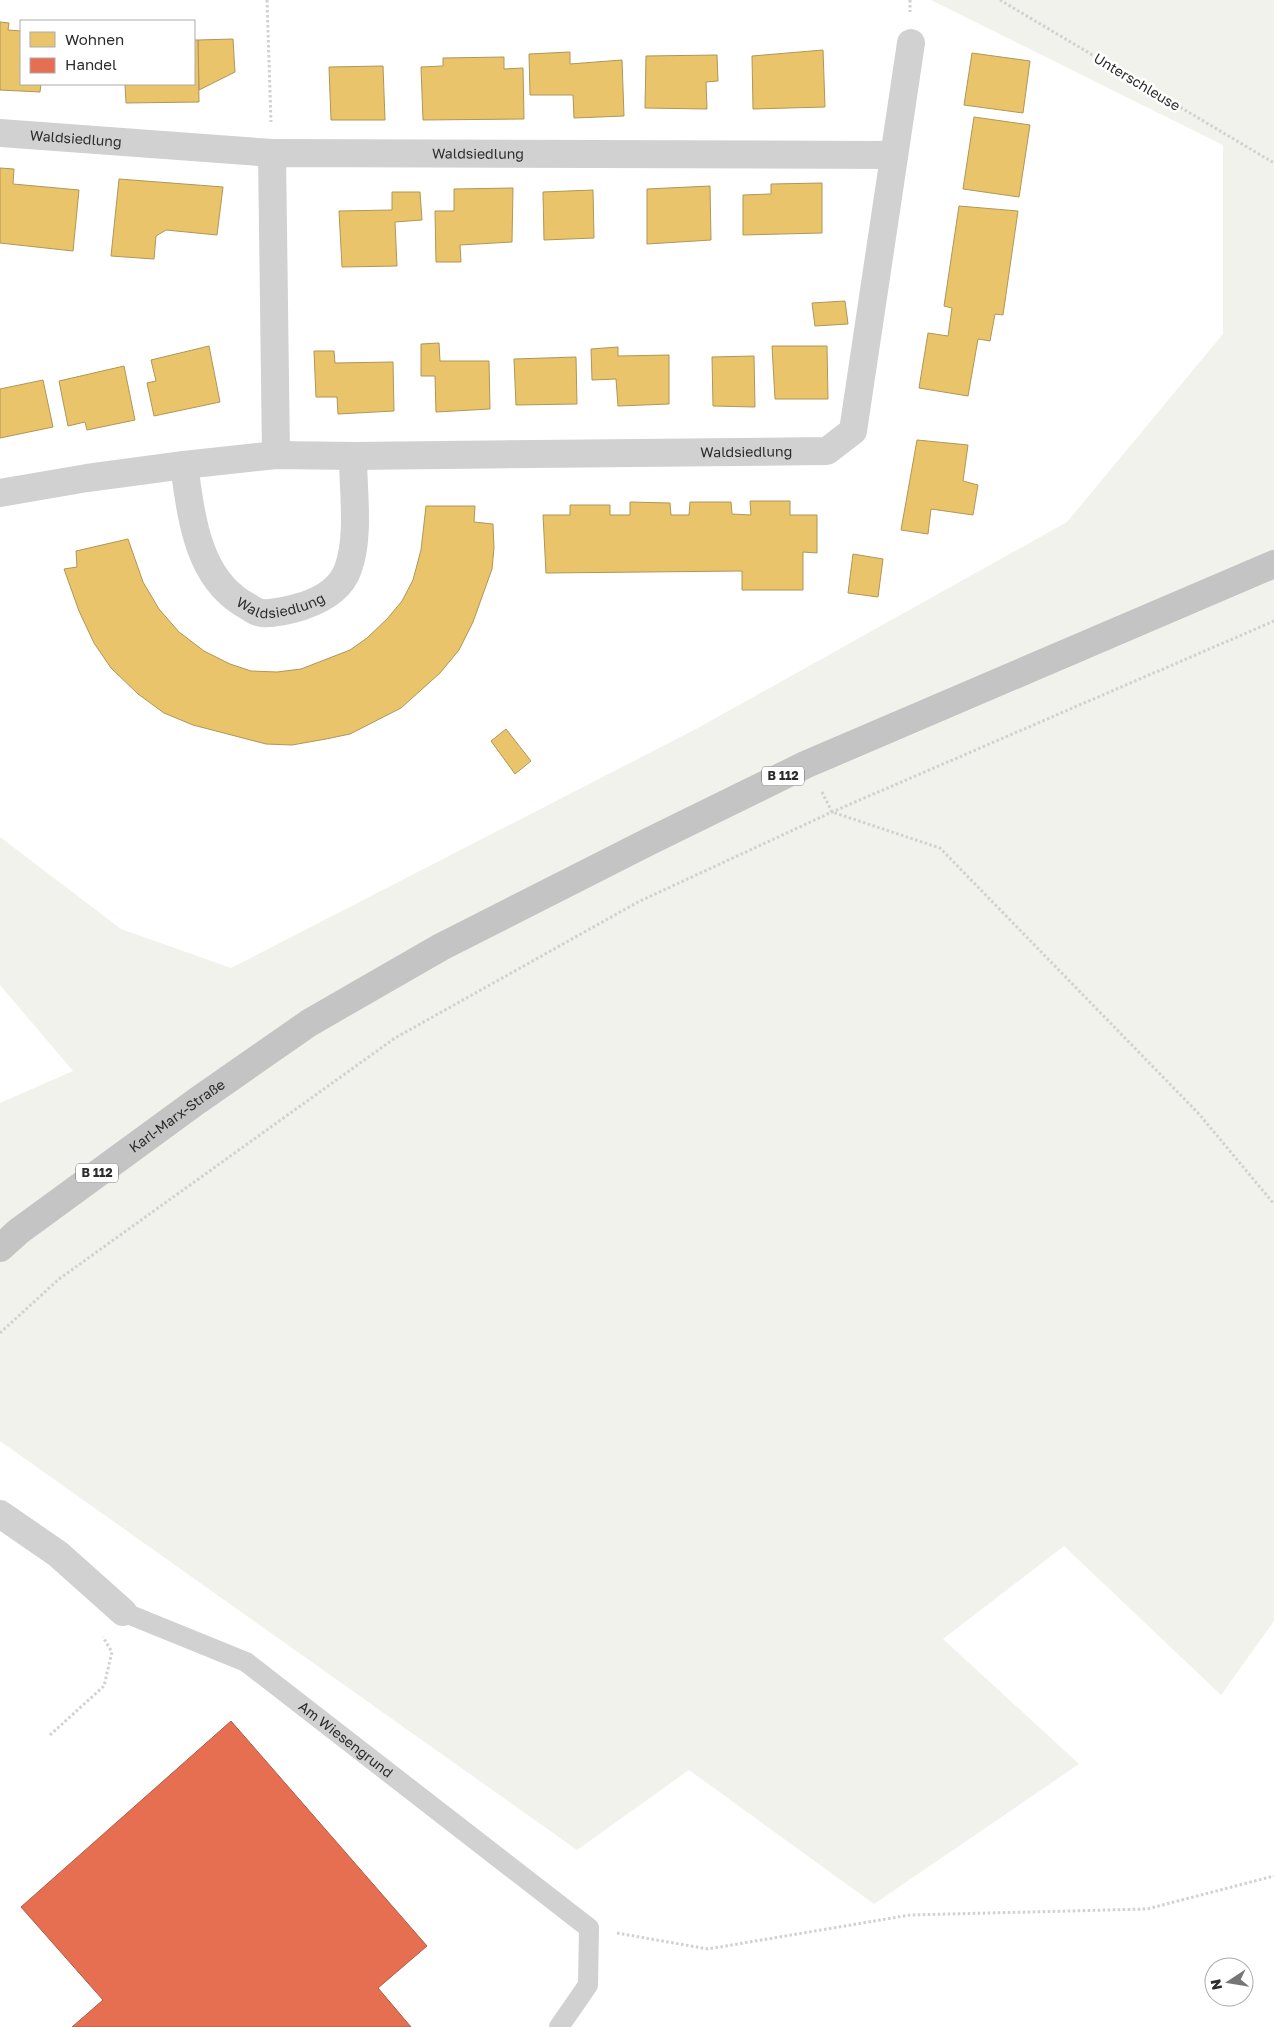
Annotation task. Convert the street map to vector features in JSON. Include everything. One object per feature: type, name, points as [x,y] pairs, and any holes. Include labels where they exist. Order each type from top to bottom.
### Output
[{"type":"main road","name":"B 112","points":[[807,764],[1274,564]]},
{"type":"main road","name":"Karl-Marx-Straße","points":[[0,1248],[27,1225],[197,1101],[309,1023],[441,947],[807,764]]},
{"type":"street","name":"Waldsiedlung","points":[[0,494],[87,478],[276,455],[353,456],[826,451],[854,431],[911,43]]},
{"type":"street","name":"Waldsiedlung","points":[[0,133],[272,153],[894,154]]},
{"type":"street","points":[[272,153],[276,455]]},
{"type":"street","name":"Waldsiedlung","points":[[184,465],[194,529],[208,564],[228,594],[260,614],[290,610],[312,603],[337,588],[348,571],[354,545],[353,456]]},
{"type":"street","name":"Am Wiesengrund","points":[[0,1514],[58,1554],[123,1612]]},
{"type":"lane","name":"Am Wiesengrund","points":[[123,1612],[246,1662],[589,1928]]},
{"type":"lane","points":[[559,2027],[588,1985],[589,1928]]},
{"type":"path","points":[[267,0],[272,153]]},
{"type":"path","name":"Unterschleuse","points":[[1000,0],[1274,163]]},
{"type":"path","points":[[0,1333],[60,1279],[395,1038],[638,902],[832,812],[1274,621]]},
{"type":"path","points":[[807,764],[832,812],[940,848],[1199,1114],[1274,1204]]},
{"type":"path","points":[[50,1735],[104,1686],[112,1652],[99,1630]]},
{"type":"path","points":[[589,1928],[708,1949],[910,1915],[1147,1909],[1274,1876]]},
{"type":"shaded area","points":[[931,0],[1274,0],[1274,1621],[1221,1695],[1064,1546],[943,1639],[1079,1764],[874,1904],[689,1770],[577,1850],[0,1441],[0,1103],[73,1071],[0,985],[0,837],[121,929],[231,968],[696,729],[1067,522],[1223,334],[1223,145]]},
{"type":"building: Wohnen","points":[[0,22],[9,23],[8,30],[20,31],[20,85],[41,85],[40,92],[0,90]]},
{"type":"building: Wohnen","points":[[233,39],[235,72],[199,90],[198,40]]},
{"type":"building: Wohnen","points":[[195,40],[198,40],[199,102],[126,103],[125,85],[195,85]]},
{"type":"building: Wohnen","points":[[823,50],[825,107],[753,109],[752,56]]},
{"type":"building: Wohnen","points":[[570,52],[570,64],[622,60],[624,116],[574,118],[573,95],[530,95],[529,54]]},
{"type":"building: Wohnen","points":[[972,53],[1030,61],[1023,113],[964,105]]},
{"type":"building: Wohnen","points":[[717,55],[718,81],[706,82],[707,109],[645,108],[646,56]]},
{"type":"building: Wohnen","points":[[504,57],[504,69],[523,68],[524,119],[423,120],[421,67],[443,66],[443,58]]},
{"type":"building: Wohnen","points":[[383,66],[385,120],[331,120],[329,67]]},
{"type":"building: Wohnen","points":[[974,117],[1030,125],[1019,197],[963,189]]},
{"type":"building: Wohnen","points":[[0,168],[14,169],[13,184],[79,190],[73,251],[0,243]]},
{"type":"building: Wohnen","points":[[119,179],[223,187],[217,235],[166,230],[156,236],[154,259],[111,256]]},
{"type":"building: Wohnen","points":[[822,183],[822,233],[743,235],[743,195],[771,194],[771,184]]},
{"type":"building: Wohnen","points":[[710,186],[711,240],[647,244],[647,189]]},
{"type":"building: Wohnen","points":[[513,188],[512,242],[460,245],[461,262],[436,262],[435,211],[454,211],[454,189]]},
{"type":"building: Wohnen","points":[[593,190],[594,238],[544,240],[543,192]]},
{"type":"building: Wohnen","points":[[392,192],[420,192],[422,220],[395,222],[397,266],[342,267],[339,211],[392,210]]},
{"type":"building: Wohnen","points":[[959,206],[1018,211],[1003,315],[995,314],[990,341],[978,339],[968,396],[919,388],[928,333],[948,336],[952,308],[944,306]]},
{"type":"building: Wohnen","points":[[845,301],[848,324],[815,326],[812,303]]},
{"type":"building: Wohnen","points":[[439,343],[440,361],[489,361],[490,409],[436,412],[435,376],[421,376],[421,344]]},
{"type":"building: Wohnen","points":[[209,346],[220,402],[154,416],[147,383],[156,381],[151,360]]},
{"type":"building: Wohnen","points":[[772,346],[827,346],[828,399],[775,399]]},
{"type":"building: Wohnen","points":[[618,347],[618,356],[669,355],[669,404],[618,406],[616,379],[592,380],[591,349]]},
{"type":"building: Wohnen","points":[[314,351],[334,351],[335,363],[393,362],[394,411],[338,414],[337,397],[316,397]]},
{"type":"building: Wohnen","points":[[754,356],[755,407],[713,406],[712,357]]},
{"type":"building: Wohnen","points":[[576,357],[577,404],[516,405],[514,359]]},
{"type":"building: Wohnen","points":[[124,366],[135,420],[87,430],[85,422],[68,426],[59,381]]},
{"type":"building: Wohnen","points":[[43,380],[53,427],[0,438],[0,389]]},
{"type":"building: Wohnen","points":[[917,440],[968,445],[963,481],[978,485],[973,515],[931,509],[928,534],[901,530]]},
{"type":"building: Wohnen","points":[[750,501],[790,501],[790,515],[817,515],[817,553],[803,552],[803,590],[742,590],[742,571],[546,573],[543,515],[570,515],[570,505],[610,505],[610,515],[630,515],[630,502],[670,503],[671,515],[689,515],[690,502],[731,502],[732,514],[751,515]]},
{"type":"building: Wohnen","points":[[426,506],[475,506],[474,522],[493,524],[494,548],[492,569],[473,622],[459,650],[440,673],[401,708],[350,734],[292,745],[266,744],[193,725],[164,713],[138,694],[111,668],[94,643],[79,611],[64,569],[77,567],[76,551],[128,539],[143,582],[159,609],[179,632],[204,651],[230,664],[251,671],[277,672],[301,669],[350,650],[367,638],[402,601],[413,580],[421,550]]},
{"type":"building: Wohnen","points":[[853,554],[883,559],[878,597],[848,593]]},
{"type":"building: Wohnen","points":[[506,729],[531,761],[515,774],[491,741]]},
{"type":"building: Handel","points":[[231,1721],[427,1946],[378,1988],[411,2027],[72,2027],[103,2000],[21,1907]]}]
